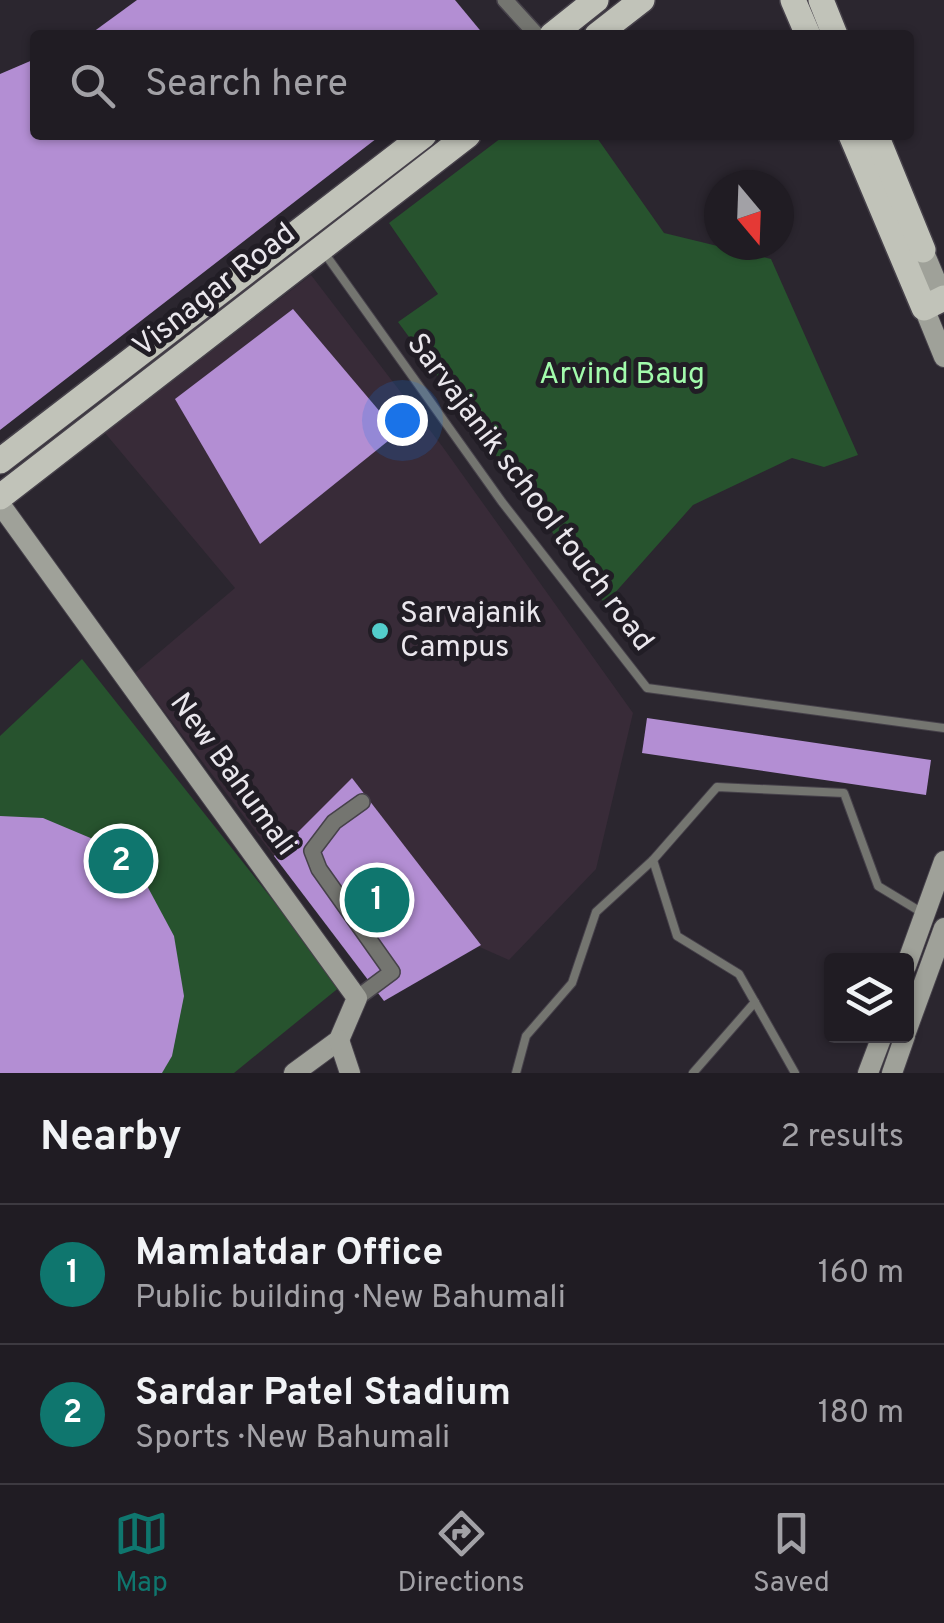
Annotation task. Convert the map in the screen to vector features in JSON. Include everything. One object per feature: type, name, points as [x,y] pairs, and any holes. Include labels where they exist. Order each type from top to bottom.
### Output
[{"type":"main road","points":[[558,30],[596,0]]},
{"type":"main road","points":[[603,30],[642,0]]},
{"type":"main road","points":[[793,0],[806,30]]},
{"type":"main road","points":[[821,0],[833,30]]},
{"type":"main road","name":"Visnagar Road","points":[[0,461],[418,140]]},
{"type":"main road","name":"Visnagar Road","points":[[0,501],[462,140]]},
{"type":"main road","points":[[853,140],[924,251]]},
{"type":"main road","points":[[878,140],[924,251],[939,301]]},
{"type":"street","points":[[505,0],[532,30]]},
{"type":"street","points":[[939,301],[944,357]]},
{"type":"street","name":"New Bahumali","points":[[0,501],[357,998]]},
{"type":"street","points":[[294,1073],[339,1040],[357,998],[392,972],[385,956],[319,869],[312,851],[326,829],[362,802]]},
{"type":"street","points":[[911,953],[944,862]]},
{"type":"street","points":[[914,1012],[944,928]]},
{"type":"street","points":[[339,1040],[350,1073]]},
{"type":"street","points":[[868,1073],[879,1043]]},
{"type":"street","points":[[892,1073],[903,1043]]},
{"type":"lane","name":"Sarvajanik school touch road","points":[[305,227],[502,502],[647,688],[944,728]]},
{"type":"lane","points":[[516,1073],[526,1036],[572,983],[596,912],[652,860],[717,787],[844,793],[878,886],[925,914]]},
{"type":"lane","points":[[652,860],[677,936],[739,974],[795,1073]]},
{"type":"lane","points":[[693,1073],[755,1002]]},
{"type":"shaded area","name":"Sarvajanik Campus","points":[[311,275],[442,446],[633,713],[596,869],[509,960],[274,856],[135,673],[235,588],[105,433]]},
{"type":"green space","name":"Arvind Baug","points":[[498,140],[599,140],[664,233],[704,243],[704,260],[771,260],[858,455],[824,467],[792,458],[693,505],[605,604],[398,322],[438,294],[389,223]]},
{"type":"green space","points":[[82,659],[341,986],[234,1073],[0,1073],[0,736]]},
{"type":"building","points":[[137,0],[455,0],[480,30],[96,30]]},
{"type":"building","points":[[30,61],[30,140],[375,140],[0,430],[0,74]]},
{"type":"building","points":[[293,309],[398,433],[260,544],[175,399]]},
{"type":"building","points":[[647,718],[931,760],[926,795],[642,753]]},
{"type":"building","points":[[352,778],[481,945],[384,1001],[274,856]]},
{"type":"building","points":[[0,816],[43,818],[100,842],[145,882],[174,936],[184,996],[172,1056],[162,1073],[0,1073]]},
{"type":"place","name":"Sarvajanik Campus","points":[[380,631]]},
{"type":"place","name":"Sardar Patel Stadium","points":[[121,861]]},
{"type":"place","name":"Mamlatdar Office","points":[[377,900]]}]
